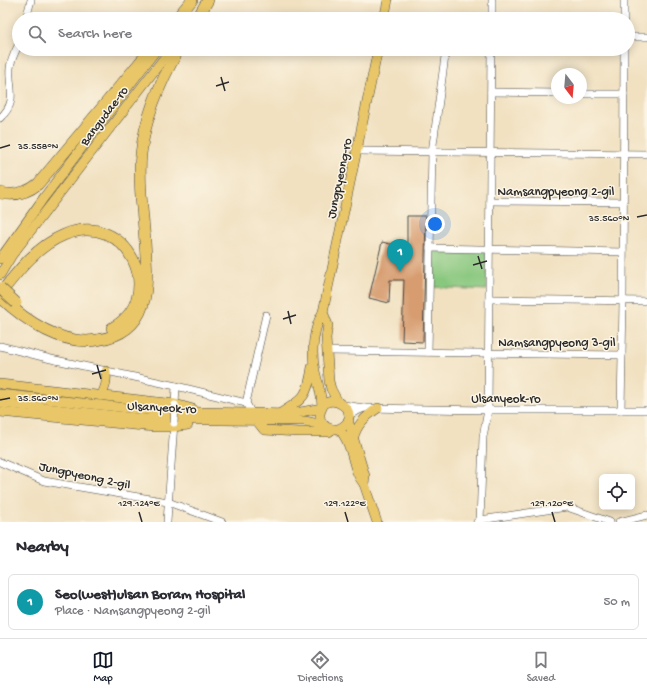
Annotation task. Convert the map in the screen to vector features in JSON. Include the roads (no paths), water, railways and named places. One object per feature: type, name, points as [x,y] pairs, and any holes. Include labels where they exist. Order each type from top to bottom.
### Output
[{"type":"highway","points":[[182,12],[193,0]]},
{"type":"highway","points":[[200,12],[208,0]]},
{"type":"highway","points":[[0,192],[18,193],[31,189],[38,184],[145,56]]},
{"type":"highway","points":[[0,297],[14,306],[39,327],[66,338],[90,341],[108,338],[119,333],[132,323],[139,314],[145,299],[147,282],[140,172],[145,127],[154,100],[175,56]]},
{"type":"highway","points":[[0,288],[14,306],[58,327],[83,334],[102,332],[118,325],[132,311],[135,305],[139,282],[137,271],[130,253],[117,239],[98,231],[78,231],[58,238],[42,248],[18,271],[0,294]]},
{"type":"main road","points":[[185,12],[193,0]]},
{"type":"main road","points":[[385,12],[388,0]]},
{"type":"main road","name":"Bangudae-ro","points":[[0,259],[44,196],[152,56]]},
{"type":"main road","name":"Bangudae-ro","points":[[0,275],[12,255],[166,56]]},
{"type":"main road","name":"Jungpyeong-ro","points":[[323,312],[358,151],[377,56]]},
{"type":"main road","points":[[323,312],[328,325],[326,338],[329,381],[331,389],[348,411],[353,440],[365,476],[364,484]]},
{"type":"main road","points":[[323,312],[317,322],[313,348],[315,371],[321,392],[322,408],[320,417],[323,425],[328,428],[335,429],[344,435],[359,477],[364,484],[377,522]]},
{"type":"main road","points":[[278,414],[294,405],[305,395],[310,383],[314,360]]},
{"type":"main road","points":[[101,396],[107,380],[106,371]]},
{"type":"main road","points":[[0,384],[175,405],[213,417]]},
{"type":"main road","name":"Ulsanyeok-ro","points":[[0,394],[213,417]]},
{"type":"main road","points":[[322,408],[329,402],[341,403]]},
{"type":"main road","name":"Ulsanyeok-ro","points":[[0,403],[145,419],[254,417],[323,425]]},
{"type":"main road","name":"Ulsanyeok-ro","points":[[254,417],[290,414],[322,408]]},
{"type":"main road","points":[[353,440],[355,432],[367,415],[378,408]]},
{"type":"main road","points":[[0,412],[154,427],[173,425],[213,417]]},
{"type":"main road","points":[[254,417],[264,430],[321,432],[329,432],[342,427],[348,418]]},
{"type":"street","points":[[28,12],[31,0]]},
{"type":"street","points":[[492,0],[492,12]]},
{"type":"street","points":[[624,0],[624,12]]},
{"type":"street","points":[[635,37],[647,37]]},
{"type":"street","points":[[0,118],[5,114],[12,98],[10,70],[13,56]]},
{"type":"street","points":[[428,352],[432,152],[445,56]]},
{"type":"street","name":"Namsangpyeong 2-gil","points":[[491,56],[490,201],[623,202]]},
{"type":"street","name":"Namsangpyeong 2-gil","points":[[623,300],[624,56]]},
{"type":"street","points":[[491,92],[551,93]]},
{"type":"street","points":[[587,94],[624,94]]},
{"type":"street","points":[[358,151],[647,154]]},
{"type":"street","name":"Namsangpyeong 3-gil","points":[[488,353],[490,201]]},
{"type":"street","points":[[430,248],[624,252]]},
{"type":"street","points":[[489,299],[647,301]]},
{"type":"street","name":"Namsangpyeong 3-gil","points":[[328,351],[622,355],[623,300]]},
{"type":"street","points":[[254,417],[246,403],[266,314]]},
{"type":"street","name":"Ulsanyeok-ro","points":[[0,346],[51,360],[176,386],[246,403]]},
{"type":"street","points":[[488,353],[488,410],[483,437],[479,521],[567,507],[610,522]]},
{"type":"street","points":[[621,410],[622,355]]},
{"type":"street","points":[[167,522],[176,386]]},
{"type":"street","name":"Ulsanyeok-ro","points":[[341,403],[364,408],[647,410]]},
{"type":"street","points":[[348,418],[364,408]]},
{"type":"street","name":"Jungpyeong 2-gil","points":[[0,462],[44,481],[168,502],[222,522]]},
{"type":"street","points":[[619,522],[647,515]]},
{"type":"place","name":"Seo(west)ulsan Boram Hospital","points":[[400,272]]}]
